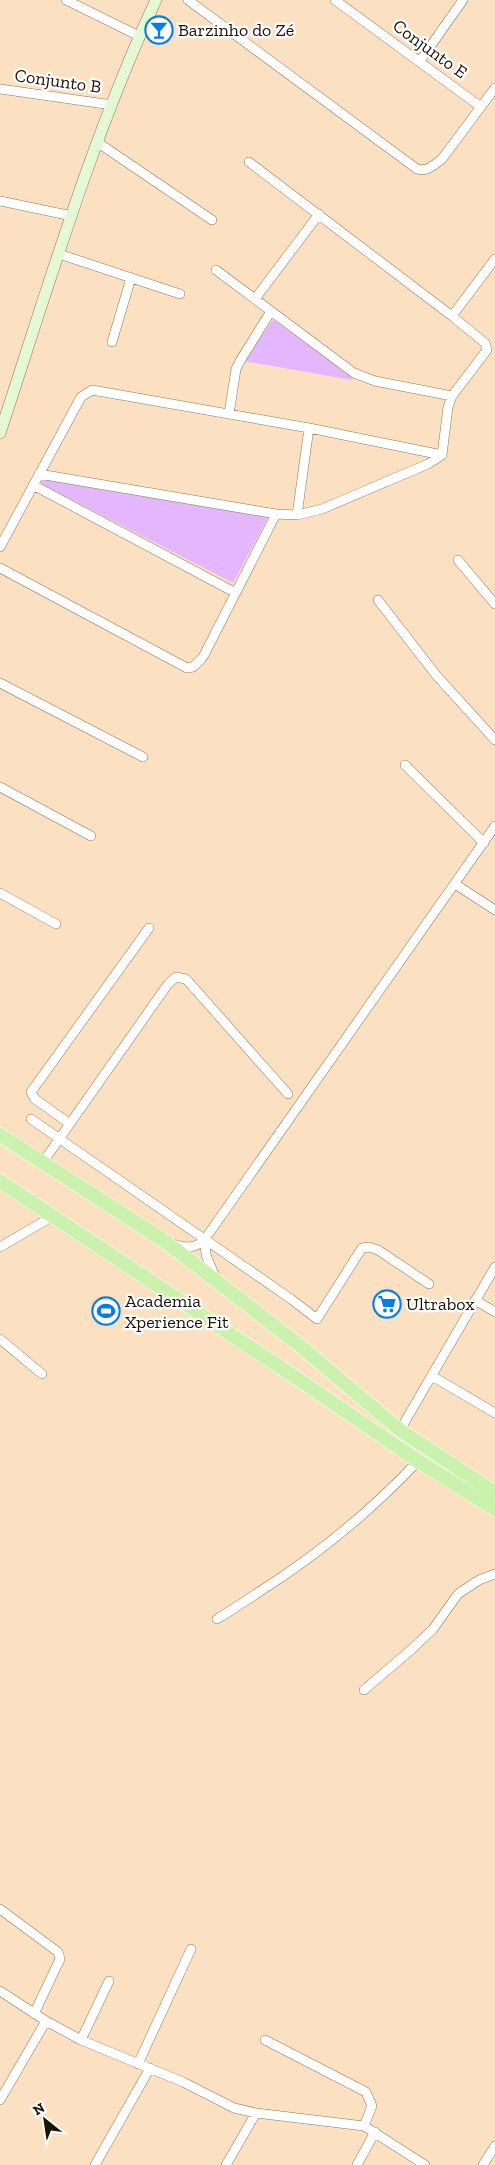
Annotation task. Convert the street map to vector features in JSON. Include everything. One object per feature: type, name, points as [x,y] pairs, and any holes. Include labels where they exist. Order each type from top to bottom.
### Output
[{"type":"main road","points":[[3,1139],[43,1162],[166,1242],[299,1345],[400,1430],[495,1493]]},
{"type":"main road","points":[[0,1181],[418,1461],[495,1509]]},
{"type":"street","points":[[66,0],[139,36]]},
{"type":"street","points":[[0,433],[97,142],[139,36],[156,0]]},
{"type":"street","points":[[188,0],[417,169],[426,170],[442,158],[495,88]]},
{"type":"street","name":"Conjunto E","points":[[335,0],[482,107]]},
{"type":"street","points":[[420,61],[463,0]]},
{"type":"street","name":"Conjunto B","points":[[0,89],[112,105]]},
{"type":"street","points":[[97,142],[212,220]]},
{"type":"street","points":[[249,162],[485,342],[487,350],[452,396],[448,407],[442,455]]},
{"type":"street","points":[[0,201],[72,216]]},
{"type":"street","points":[[255,299],[319,214]]},
{"type":"street","points":[[59,254],[180,294]]},
{"type":"street","points":[[452,316],[495,259]]},
{"type":"street","points":[[216,270],[354,373],[375,381],[452,396]]},
{"type":"street","points":[[112,342],[132,278]]},
{"type":"street","points":[[229,414],[240,361],[271,311]]},
{"type":"street","points":[[0,547],[81,397],[92,390],[309,428],[442,455]]},
{"type":"street","points":[[297,515],[309,428]]},
{"type":"street","points":[[39,474],[276,514],[297,515],[322,509],[428,464],[442,455]]},
{"type":"street","points":[[34,485],[236,593]]},
{"type":"street","points":[[0,568],[187,668],[193,667],[203,657],[276,514]]},
{"type":"street","points":[[458,560],[495,604]]},
{"type":"street","points":[[378,600],[436,675],[495,740]]},
{"type":"street","points":[[0,683],[143,757]]},
{"type":"street","points":[[405,765],[484,842]]},
{"type":"street","points":[[0,787],[91,836]]},
{"type":"street","points":[[166,1242],[190,1248],[205,1239],[495,826]]},
{"type":"street","points":[[455,884],[495,910]]},
{"type":"street","points":[[0,894],[56,924]]},
{"type":"street","points":[[70,1124],[35,1099],[31,1092],[149,928]]},
{"type":"street","points":[[43,1162],[168,984],[176,977],[186,979],[288,1094]]},
{"type":"street","points":[[30,1119],[318,1319],[362,1248],[370,1247],[378,1250],[429,1284]]},
{"type":"street","points":[[0,1248],[53,1216]]},
{"type":"street","points":[[205,1239],[206,1255],[217,1280]]},
{"type":"street","points":[[400,1430],[495,1267]]},
{"type":"street","points":[[476,1300],[495,1312]]},
{"type":"street","points":[[0,1339],[42,1374]]},
{"type":"street","points":[[432,1376],[495,1414]]},
{"type":"street","points":[[216,1619],[286,1574],[334,1540],[388,1494],[418,1461]]},
{"type":"street","points":[[364,1690],[433,1629],[458,1594],[480,1580],[495,1574]]},
{"type":"street","points":[[0,1909],[58,1952],[60,1959],[34,2014]]},
{"type":"street","points":[[138,2064],[191,1949]]},
{"type":"street","points":[[81,2040],[109,1981]]},
{"type":"street","points":[[0,1991],[34,2014],[81,2040],[183,2082],[234,2108],[256,2113],[364,2126],[426,2165]]},
{"type":"street","points":[[0,2100],[46,2021]]},
{"type":"street","points":[[265,2040],[366,2092],[372,2106],[364,2126]]},
{"type":"street","points":[[95,2165],[150,2068]]},
{"type":"street","points":[[226,2165],[256,2113]]},
{"type":"street","points":[[357,2165],[375,2132]]},
{"type":"street","points":[[483,2165],[495,2146]]},
{"type":"shaded area","points":[[275,320],[352,376],[351,380],[244,361],[272,321]]},
{"type":"shaded area","points":[[42,479],[268,517],[233,583],[40,483]]},
{"type":"place","name":"Barzinho do Zé","points":[[159,30]]},
{"type":"place","name":"Ultrabox","points":[[387,1304]]},
{"type":"place","name":"Academia Xperience Fit","points":[[106,1311]]}]
